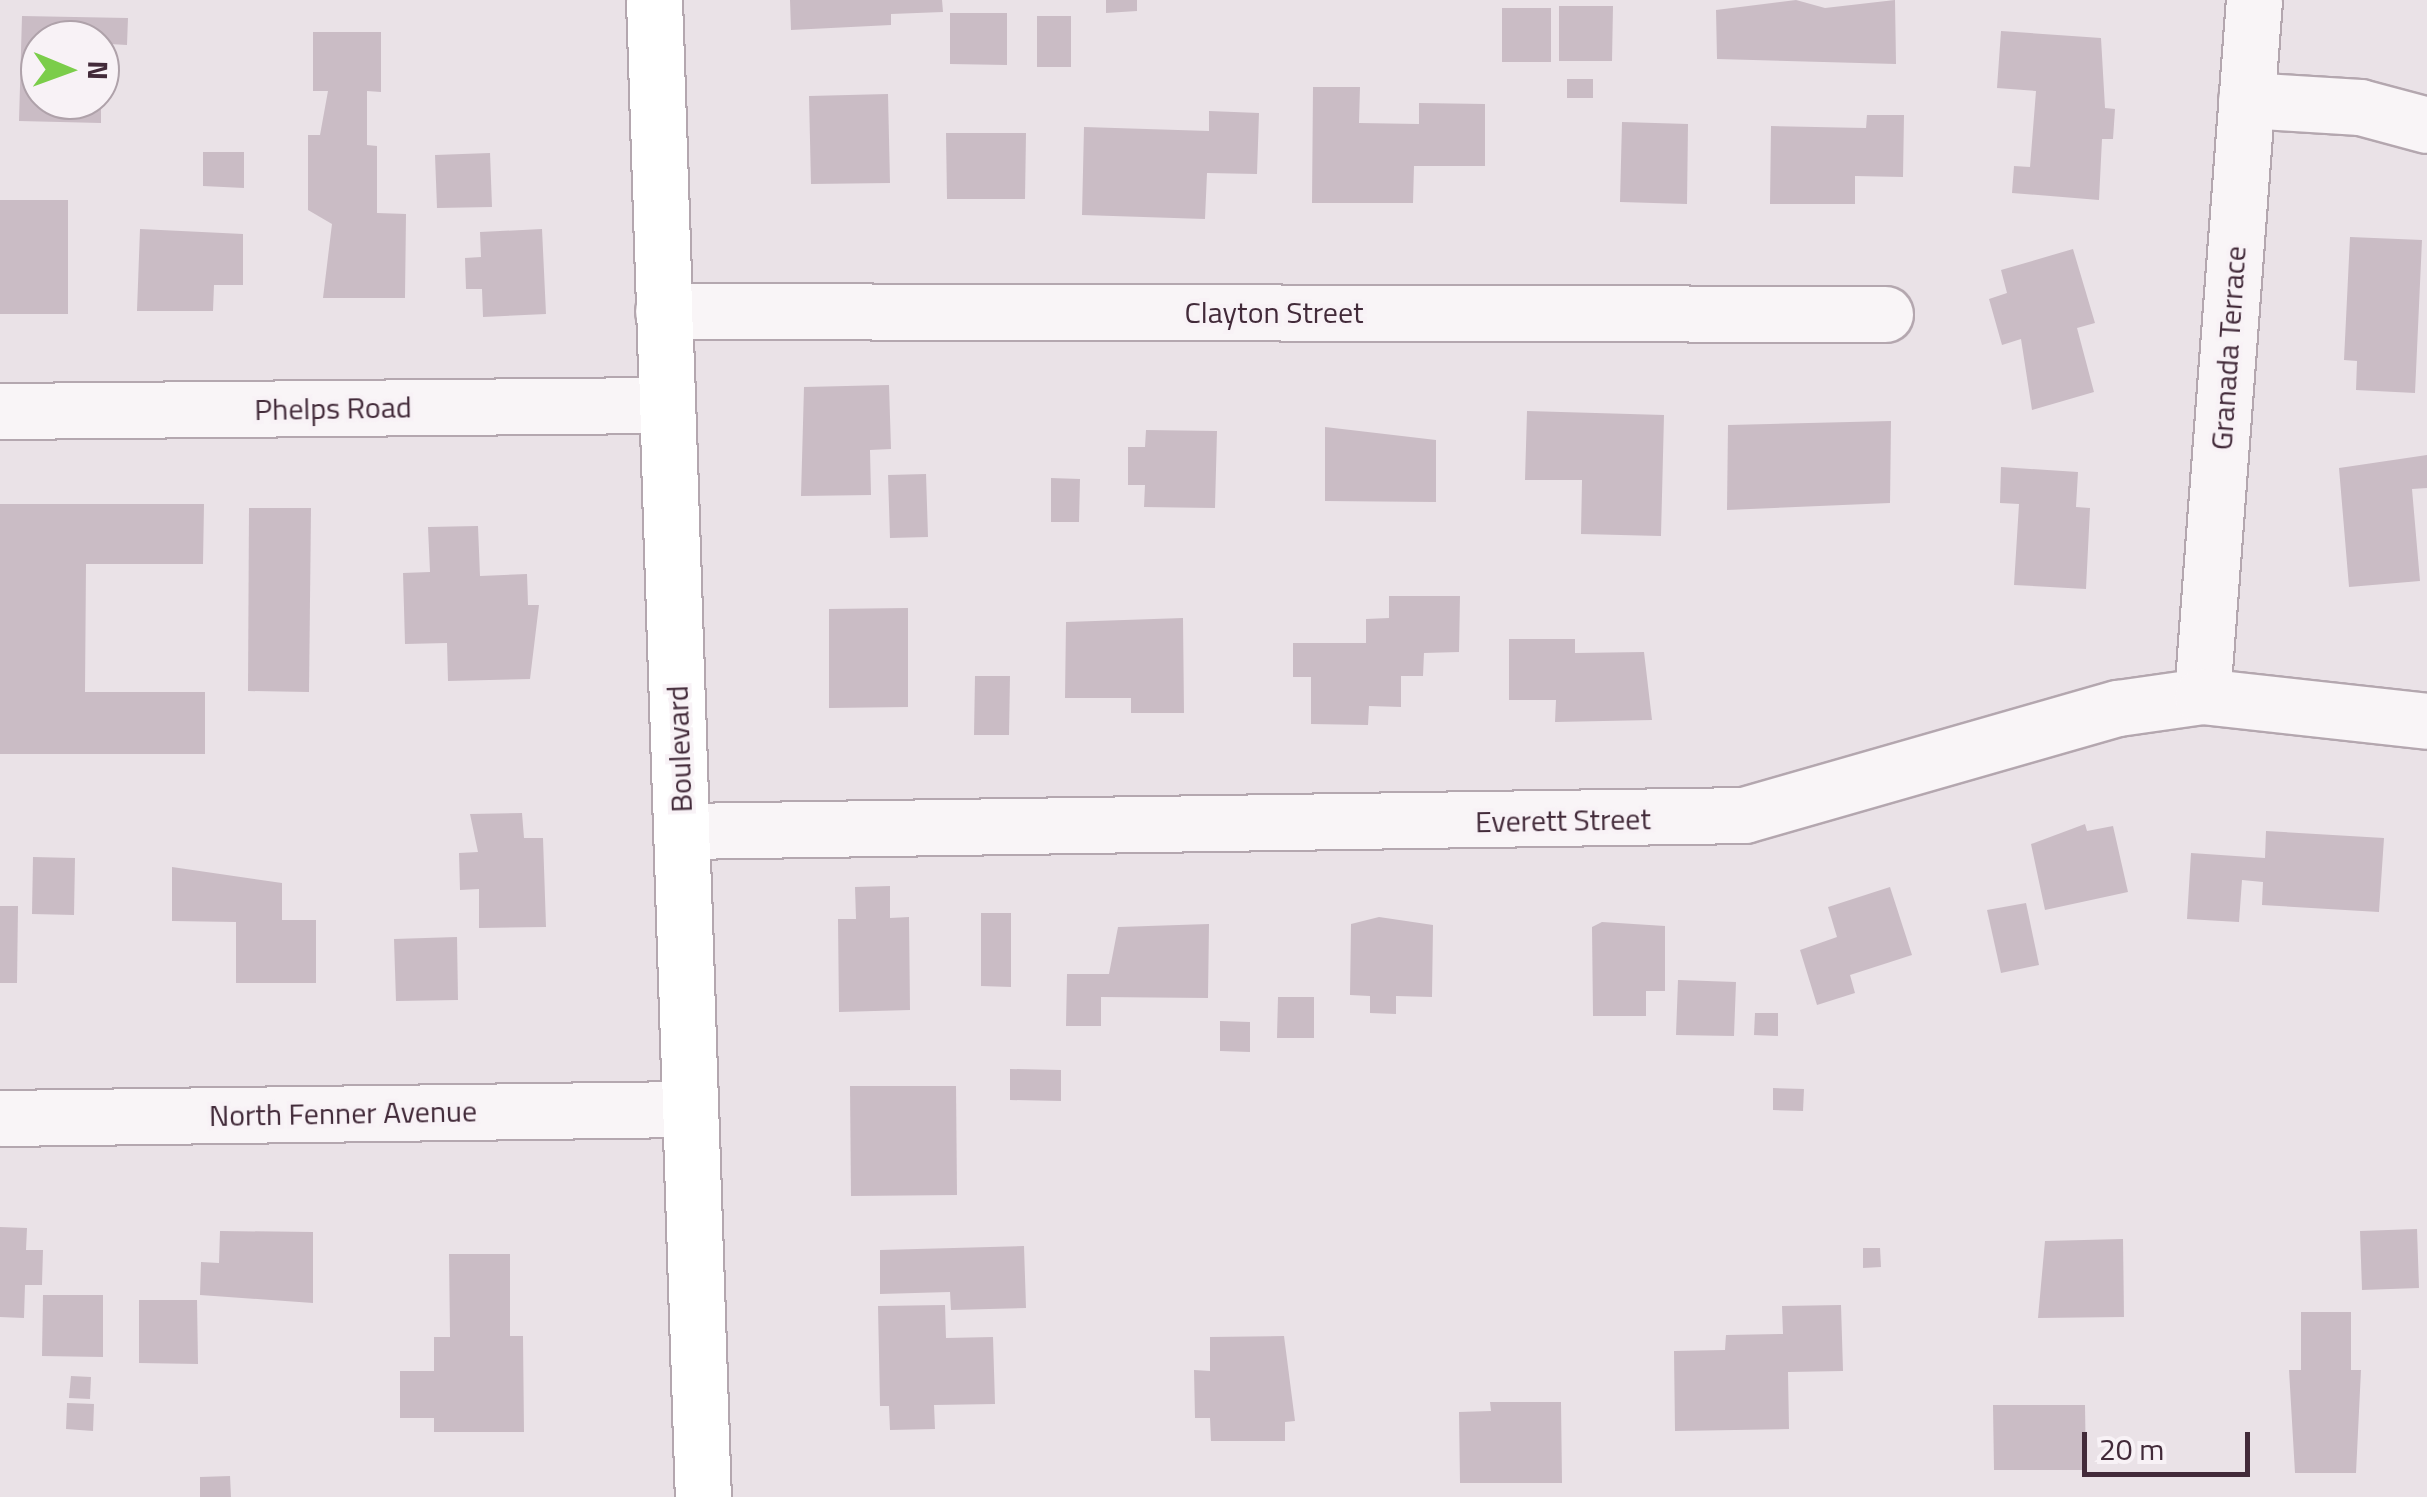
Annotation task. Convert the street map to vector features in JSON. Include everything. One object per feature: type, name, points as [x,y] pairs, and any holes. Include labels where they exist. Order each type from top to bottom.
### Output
[{"type":"street","name":"Boulevard","points":[[654,0],[682,831],[685,1109],[703,1497]]},
{"type":"street","name":"Granada Terrace","points":[[2202,696],[2254,0]]},
{"type":"street","points":[[2246,100],[2360,107],[2427,125]]},
{"type":"street","name":"Clayton Street","points":[[663,311],[1884,314]]},
{"type":"street","name":"Phelps Road","points":[[0,411],[666,405]]},
{"type":"street","name":"Everett Street","points":[[682,831],[1744,815],[2118,708],[2202,696],[2427,721]]},
{"type":"street","name":"North Fenner Avenue","points":[[0,1118],[685,1109]]},
{"type":"building","points":[[790,0],[942,0],[943,12],[891,14],[891,25],[791,30]]},
{"type":"building","points":[[1106,0],[1137,0],[1137,11],[1106,13]]},
{"type":"building","points":[[1796,0],[1825,8],[1895,0],[1896,64],[1717,59],[1716,10]]},
{"type":"building","points":[[1559,6],[1613,6],[1612,61],[1559,61]]},
{"type":"building","points":[[1502,8],[1551,8],[1551,62],[1502,62]]},
{"type":"building","points":[[950,13],[1007,13],[1007,65],[950,64]]},
{"type":"building","points":[[22,16],[128,18],[127,45],[120,45],[120,20],[22,20]]},
{"type":"building","points":[[1037,16],[1071,16],[1071,67],[1037,67]]},
{"type":"building","points":[[2001,31],[2101,38],[2105,108],[2115,109],[2113,139],[2102,139],[2099,200],[2012,193],[2014,166],[2030,167],[2036,91],[1997,88]]},
{"type":"building","points":[[313,32],[381,32],[381,92],[367,91],[367,145],[377,146],[377,213],[406,214],[405,298],[323,298],[332,224],[308,210],[308,135],[320,135],[328,91],[313,91]]},
{"type":"building","points":[[1567,79],[1593,79],[1593,98],[1567,98]]},
{"type":"building","points":[[20,86],[20,120],[101,123],[19,121]]},
{"type":"building","points":[[1313,87],[1360,87],[1359,123],[1419,124],[1419,103],[1485,104],[1485,166],[1414,166],[1413,203],[1312,203]]},
{"type":"building","points":[[888,94],[890,183],[811,184],[809,96]]},
{"type":"building","points":[[1209,111],[1259,113],[1257,174],[1207,173],[1205,219],[1082,215],[1084,127],[1209,131]]},
{"type":"building","points":[[1867,115],[1904,115],[1903,177],[1855,176],[1855,204],[1770,204],[1771,126],[1866,128]]},
{"type":"building","points":[[1622,122],[1688,124],[1687,204],[1620,202]]},
{"type":"building","points":[[946,133],[1026,133],[1025,199],[947,199]]},
{"type":"building","points":[[203,152],[244,152],[244,188],[203,186]]},
{"type":"building","points":[[490,153],[492,207],[437,208],[435,155]]},
{"type":"building","points":[[0,200],[68,200],[68,314],[0,314]]},
{"type":"building","points":[[140,229],[243,234],[243,285],[214,285],[213,311],[137,311]]},
{"type":"building","points":[[542,229],[546,314],[483,317],[482,289],[466,289],[465,258],[481,257],[480,232]]},
{"type":"building","points":[[2350,237],[2422,240],[2415,393],[2356,390],[2357,361],[2344,360]]},
{"type":"building","points":[[2073,249],[2095,323],[2077,328],[2094,392],[2032,410],[2021,339],[2002,345],[1989,299],[2007,293],[2001,270]]},
{"type":"building","points":[[889,385],[891,449],[870,450],[871,495],[801,496],[804,387]]},
{"type":"building","points":[[1527,411],[1664,415],[1661,536],[1581,534],[1582,480],[1525,480]]},
{"type":"building","points":[[1891,421],[1890,503],[1727,510],[1728,425]]},
{"type":"building","points":[[1325,427],[1436,440],[1436,502],[1325,501]]},
{"type":"building","points":[[1146,430],[1217,431],[1215,508],[1144,507],[1145,485],[1128,485],[1128,447],[1145,447]]},
{"type":"building","points":[[2427,455],[2427,488],[2412,489],[2420,581],[2349,587],[2339,468]]},
{"type":"building","points":[[2001,467],[2078,472],[2076,507],[2090,508],[2086,589],[2014,585],[2019,504],[2000,503]]},
{"type":"building","points":[[926,474],[928,537],[890,538],[888,475]]},
{"type":"building","points":[[1051,478],[1080,479],[1079,522],[1051,522]]},
{"type":"building","points":[[0,504],[204,504],[203,564],[86,564],[85,692],[205,692],[205,754],[0,754]]},
{"type":"building","points":[[249,508],[311,508],[309,692],[248,691]]},
{"type":"building","points":[[478,526],[480,576],[527,574],[528,605],[539,605],[530,679],[448,681],[447,643],[405,644],[403,573],[430,572],[428,527]]},
{"type":"building","points":[[1389,596],[1460,596],[1459,652],[1424,653],[1423,676],[1401,676],[1401,707],[1369,706],[1368,725],[1311,724],[1311,677],[1293,677],[1293,643],[1366,643],[1366,619],[1389,618]]},
{"type":"building","points":[[908,608],[908,707],[829,708],[829,609]]},
{"type":"building","points":[[1183,618],[1184,713],[1131,713],[1131,698],[1065,698],[1066,622]]},
{"type":"building","points":[[1509,639],[1575,639],[1575,653],[1644,652],[1652,720],[1555,722],[1556,700],[1509,700]]},
{"type":"building","points":[[975,676],[1010,676],[1009,735],[974,735]]},
{"type":"building","points":[[522,813],[524,838],[543,838],[546,927],[479,928],[479,889],[460,890],[459,853],[478,852],[470,814]]},
{"type":"building","points":[[2085,824],[2087,831],[2113,826],[2128,892],[2045,910],[2031,844]]},
{"type":"building","points":[[2266,831],[2384,838],[2379,912],[2262,905],[2263,882],[2242,880],[2239,922],[2187,919],[2191,853],[2265,858]]},
{"type":"building","points":[[33,857],[75,858],[74,915],[32,914]]},
{"type":"building","points":[[172,867],[282,883],[282,920],[316,920],[316,983],[236,983],[236,922],[172,921]]},
{"type":"building","points":[[890,886],[890,918],[909,917],[910,1010],[839,1012],[838,919],[856,919],[855,887]]},
{"type":"building","points":[[1890,887],[1912,955],[1850,975],[1855,993],[1817,1005],[1800,950],[1837,937],[1828,907]]},
{"type":"building","points":[[2026,903],[2039,965],[2001,973],[1987,910]]},
{"type":"building","points":[[0,906],[18,906],[17,983],[0,983]]},
{"type":"building","points":[[981,913],[1011,913],[1011,987],[981,986]]},
{"type":"building","points":[[1379,917],[1433,925],[1432,997],[1396,996],[1396,1014],[1370,1013],[1370,996],[1350,995],[1351,924]]},
{"type":"building","points":[[1602,922],[1665,926],[1665,991],[1646,991],[1646,1016],[1593,1016],[1592,927]]},
{"type":"building","points":[[1209,924],[1208,998],[1101,997],[1101,1026],[1066,1026],[1067,974],[1109,974],[1118,927]]},
{"type":"building","points":[[457,937],[458,1000],[396,1001],[394,939]]},
{"type":"building","points":[[1678,980],[1736,982],[1734,1036],[1676,1035]]},
{"type":"building","points":[[1278,997],[1314,997],[1314,1038],[1277,1038]]},
{"type":"building","points":[[1755,1013],[1778,1013],[1778,1036],[1754,1035]]},
{"type":"building","points":[[1220,1021],[1250,1022],[1250,1052],[1220,1051]]},
{"type":"building","points":[[1010,1069],[1061,1070],[1061,1101],[1010,1100]]},
{"type":"building","points":[[850,1086],[956,1086],[957,1195],[851,1196]]},
{"type":"building","points":[[1773,1088],[1804,1089],[1803,1111],[1773,1110]]},
{"type":"building","points":[[0,1227],[27,1228],[26,1250],[43,1250],[42,1285],[25,1285],[24,1318],[0,1317]]},
{"type":"building","points":[[2417,1229],[2419,1288],[2362,1290],[2360,1231]]},
{"type":"building","points":[[220,1231],[313,1232],[313,1303],[200,1295],[201,1262],[219,1263]]},
{"type":"building","points":[[2123,1239],[2124,1317],[2038,1318],[2045,1241]]},
{"type":"building","points":[[1024,1246],[1026,1308],[951,1310],[950,1292],[880,1294],[880,1250]]},
{"type":"building","points":[[1863,1248],[1880,1248],[1881,1267],[1863,1268]]},
{"type":"building","points":[[449,1254],[510,1254],[510,1336],[523,1336],[524,1432],[434,1432],[434,1418],[400,1418],[400,1371],[434,1371],[434,1337],[450,1337]]},
{"type":"building","points":[[43,1295],[103,1295],[103,1357],[42,1356]]},
{"type":"building","points":[[139,1300],[197,1300],[198,1364],[139,1363]]},
{"type":"building","points":[[945,1305],[946,1338],[993,1337],[995,1404],[934,1405],[935,1429],[890,1430],[889,1406],[880,1406],[878,1306]]},
{"type":"building","points":[[1841,1305],[1843,1371],[1788,1372],[1789,1429],[1675,1431],[1674,1351],[1725,1350],[1726,1335],[1783,1334],[1782,1306]]},
{"type":"building","points":[[2301,1312],[2351,1312],[2351,1370],[2361,1370],[2356,1473],[2295,1473],[2289,1370],[2301,1370]]},
{"type":"building","points":[[1284,1336],[1295,1421],[1285,1422],[1285,1441],[1211,1441],[1210,1418],[1195,1418],[1194,1370],[1210,1371],[1210,1337]]},
{"type":"building","points":[[71,1376],[91,1377],[90,1399],[69,1398]]},
{"type":"building","points":[[1490,1402],[1561,1402],[1562,1483],[1460,1483],[1459,1412],[1491,1411]]},
{"type":"building","points":[[67,1403],[94,1404],[93,1431],[66,1429]]},
{"type":"building","points":[[1993,1405],[2085,1405],[2086,1470],[1994,1470]]},
{"type":"building","points":[[230,1476],[231,1497],[200,1497],[200,1477]]}]
